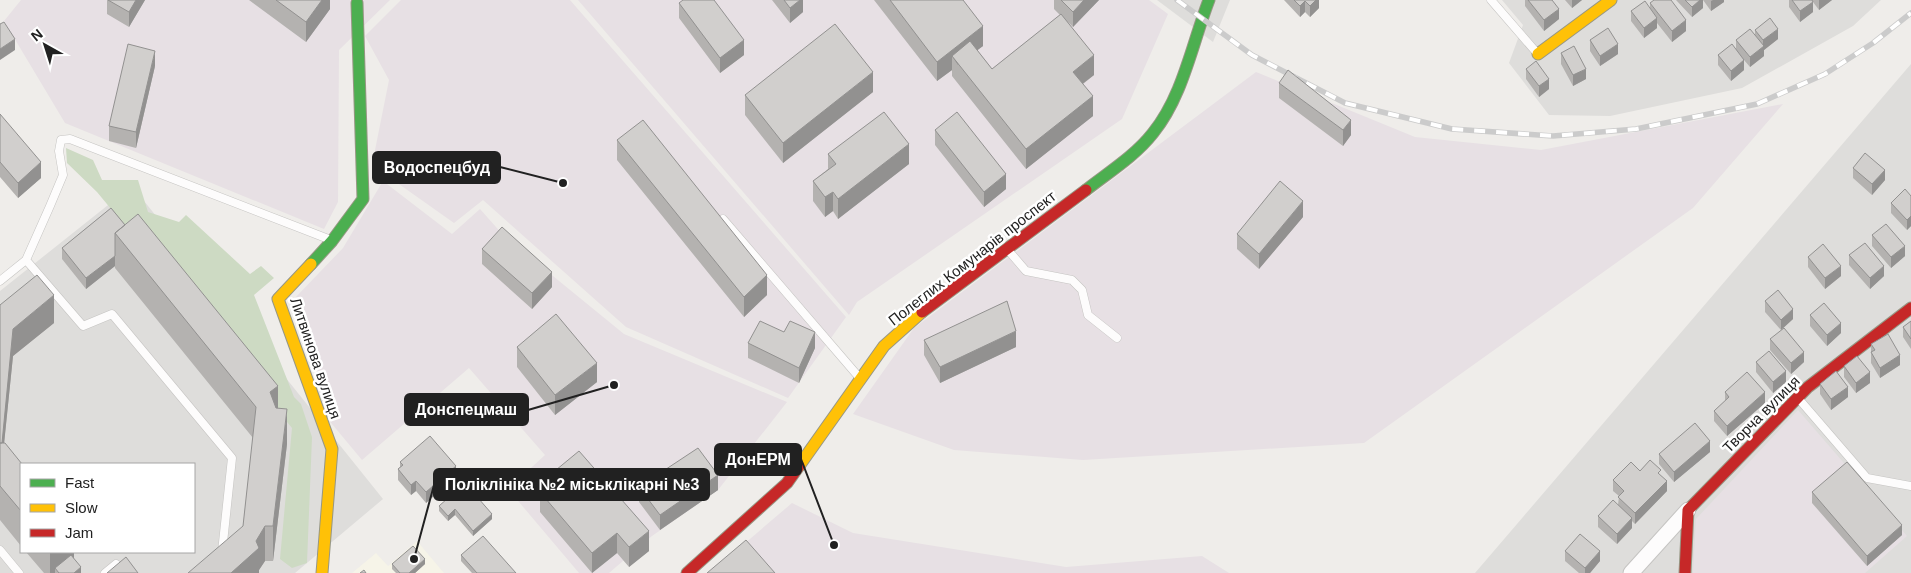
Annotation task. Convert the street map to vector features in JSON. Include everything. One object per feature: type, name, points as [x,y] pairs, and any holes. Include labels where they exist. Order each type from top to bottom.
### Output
[{"type":"street","name":"Полеглих Комунарів проспект","points":[[687,573],[787,483],[884,346],[915,317],[1124,161],[1145,142],[1161,123],[1181,83],[1208,0]]},
{"type":"street","points":[[1538,54],[1611,0]]},
{"type":"street","name":"Литвинова вулиця","points":[[322,573],[332,449],[278,299],[332,241],[363,199],[358,3]]},
{"type":"street","name":"Творча вулиця","points":[[1688,510],[1808,387],[1911,308]]},
{"type":"street","points":[[1631,573],[1688,510]]},
{"type":"street","points":[[1685,573],[1688,510]]},
{"type":"lane","points":[[1491,0],[1538,54]]},
{"type":"lane","points":[[0,281],[26,260],[63,175],[59,150],[61,140],[70,139],[332,241]]},
{"type":"lane","points":[[723,219],[861,380]]},
{"type":"lane","points":[[1006,249],[1026,270],[1072,280],[1082,290],[1088,315],[1117,338]]},
{"type":"lane","points":[[26,260],[82,326],[112,314],[232,458],[222,554],[214,560]]},
{"type":"lane","points":[[1798,398],[1867,478],[1911,486]]},
{"type":"lane","points":[[0,550],[19,573]]},
{"type":"lane","points":[[105,573],[116,564],[124,573]]},
{"type":"shaded area","points":[[21,0],[390,0],[339,50],[338,202],[324,229],[65,123],[4,21]]},
{"type":"shaded area","points":[[401,0],[570,0],[846,317],[788,398],[626,327],[483,200],[454,223],[372,165],[389,80],[365,36]]},
{"type":"shaded area","points":[[578,0],[1149,0],[1168,14],[1122,119],[857,302],[849,315]]},
{"type":"shaded area","points":[[1157,0],[1230,0],[1213,42]]},
{"type":"shaded area","points":[[1502,0],[1881,0],[1853,26],[1742,88],[1610,116],[1549,115],[1509,63],[1523,25]]},
{"type":"shaded area","points":[[1911,64],[1911,573],[1475,573]]},
{"type":"shaded area","points":[[1256,72],[1415,137],[1541,150],[1783,104],[1693,208],[1364,443],[1083,460],[954,450],[853,414],[914,328]]},
{"type":"shaded area","points":[[383,181],[452,234],[480,209],[504,236],[624,334],[787,402],[718,490],[652,536],[609,573],[579,573],[508,489],[545,455],[469,368],[362,460],[327,418],[293,300],[343,248]]},
{"type":"shaded area","points":[[132,186],[383,499],[295,573],[0,573],[0,291]]},
{"type":"shaded area","points":[[1798,410],[1907,536],[1865,573],[1693,573],[1696,519]]},
{"type":"shaded area","points":[[792,503],[853,533],[1066,567],[1202,556],[1229,573],[710,573]]},
{"type":"shaded area","points":[[417,541],[444,573],[352,573],[376,553],[388,566]]},
{"type":"green space","points":[[66,148],[93,160],[102,180],[138,180],[148,212],[179,222],[186,215],[250,274],[261,266],[274,278],[254,295],[294,397],[301,404],[312,437],[307,563],[292,568],[280,559],[292,428],[97,192],[67,163]]},
{"type":"building","points":[[108,0],[136,0],[129,12]]},
{"type":"building","points":[[276,0],[322,0],[306,22]]},
{"type":"building","points":[[683,0],[714,0],[744,40],[720,58],[679,3]]},
{"type":"building","points":[[784,0],[800,0],[790,8]]},
{"type":"building","points":[[890,0],[963,0],[983,26],[937,62]]},
{"type":"building","points":[[1061,0],[1084,0],[1073,12]]},
{"type":"building","points":[[1294,0],[1316,0],[1310,6],[1305,1],[1300,6]]},
{"type":"building","points":[[1528,0],[1552,0],[1559,9],[1544,20]]},
{"type":"building","points":[[1654,0],[1671,0],[1686,20],[1672,31],[1650,3]]},
{"type":"building","points":[[1685,0],[1700,0],[1692,7]]},
{"type":"building","points":[[1792,0],[1812,0],[1813,2],[1800,11]]},
{"type":"building","points":[[1645,1],[1657,18],[1644,28],[1631,11]]},
{"type":"building","points":[[1061,14],[1094,55],[1073,72],[1093,96],[1026,149],[952,56],[970,41],[992,69]]},
{"type":"building","points":[[1770,18],[1778,29],[1763,40],[1755,30]]},
{"type":"building","points":[[4,22],[15,39],[0,49],[0,24]]},
{"type":"building","points":[[835,24],[873,72],[783,143],[745,95]]},
{"type":"building","points":[[1608,28],[1618,44],[1600,56],[1590,40]]},
{"type":"building","points":[[1750,29],[1764,46],[1750,57],[1736,40]]},
{"type":"building","points":[[128,44],[155,51],[136,132],[109,126]]},
{"type":"building","points":[[1732,44],[1744,60],[1731,71],[1718,55]]},
{"type":"building","points":[[1574,46],[1586,69],[1573,75],[1561,53]]},
{"type":"building","points":[[1536,61],[1549,79],[1539,86],[1526,69]]},
{"type":"building","points":[[1288,70],[1351,120],[1343,130],[1279,83]]},
{"type":"building","points":[[884,112],[909,144],[838,199],[833,192],[825,197],[813,181],[836,164],[828,154]]},
{"type":"building","points":[[957,112],[1006,174],[984,192],[935,130]]},
{"type":"building","points":[[0,114],[41,162],[18,183],[0,162]]},
{"type":"building","points":[[643,120],[767,275],[744,297],[617,140]]},
{"type":"building","points":[[1865,153],[1885,170],[1872,184],[1853,168]]},
{"type":"building","points":[[1280,181],[1303,201],[1259,254],[1237,234]]},
{"type":"building","points":[[1905,189],[1911,196],[1911,216],[1907,220],[1891,203]]},
{"type":"building","points":[[111,208],[125,225],[115,233],[115,256],[86,278],[62,248]]},
{"type":"building","points":[[138,214],[278,386],[270,392],[276,408],[287,409],[273,526],[265,526],[256,541],[259,548],[231,573],[188,573],[243,526],[256,407],[115,233]]},
{"type":"building","points":[[1886,224],[1905,246],[1891,257],[1872,235]]},
{"type":"building","points":[[502,227],[552,272],[532,293],[482,249]]},
{"type":"building","points":[[1865,243],[1884,266],[1870,278],[1849,255]]},
{"type":"building","points":[[1823,244],[1841,266],[1825,278],[1808,257]]},
{"type":"building","points":[[37,275],[54,295],[13,329],[2,443],[0,443],[0,305]]},
{"type":"building","points":[[1778,290],[1793,309],[1781,320],[1765,301]]},
{"type":"building","points":[[1007,301],[1016,331],[940,367],[924,340]]},
{"type":"building","points":[[1824,303],[1841,323],[1827,335],[1810,315]]},
{"type":"building","points":[[556,314],[597,363],[555,395],[517,347]]},
{"type":"building","points":[[760,321],[784,332],[790,321],[815,332],[799,368],[748,343]]},
{"type":"building","points":[[1911,321],[1911,339],[1903,327]]},
{"type":"building","points":[[1784,328],[1804,352],[1791,363],[1770,339]]},
{"type":"building","points":[[1888,334],[1900,355],[1880,368],[1871,352],[1875,350],[1871,344]]},
{"type":"building","points":[[1769,351],[1786,371],[1773,382],[1756,362]]},
{"type":"building","points":[[1857,356],[1870,372],[1856,383],[1844,366]]},
{"type":"building","points":[[1836,371],[1848,387],[1831,399],[1820,384]]},
{"type":"building","points":[[1747,372],[1765,392],[1727,426],[1714,411],[1729,397],[1725,392]]},
{"type":"building","points":[[1695,423],[1710,441],[1674,472],[1659,454]]},
{"type":"building","points":[[430,436],[456,466],[426,492],[416,481],[411,485],[398,469],[403,465],[400,462]]},
{"type":"building","points":[[0,443],[5,443],[21,463],[20,510],[0,486]]},
{"type":"building","points":[[698,448],[718,475],[660,515],[639,487]]},
{"type":"building","points":[[579,451],[649,531],[629,547],[617,533],[592,553],[540,492],[561,475],[556,470]]},
{"type":"building","points":[[1650,460],[1661,470],[1658,473],[1667,481],[1635,513],[1618,497],[1624,491],[1613,480],[1631,462],[1640,471]]},
{"type":"building","points":[[1847,462],[1902,525],[1867,556],[1812,492]]},
{"type":"building","points":[[465,483],[492,514],[473,531],[455,509],[448,516],[439,506]]},
{"type":"building","points":[[1613,500],[1632,518],[1617,534],[1598,516]]},
{"type":"building","points":[[1580,534],[1600,551],[1585,568],[1565,551]]},
{"type":"building","points":[[483,536],[516,573],[477,573],[461,555]]},
{"type":"building","points":[[746,540],[775,573],[707,573]]},
{"type":"building","points":[[413,546],[425,559],[409,573],[400,573],[392,564]]},
{"type":"building","points":[[71,555],[81,567],[74,573],[59,573],[55,568]]},
{"type":"building","points":[[126,557],[138,573],[107,573]]},
{"type":"railway","points":[[1177,0],[1252,55],[1345,103],[1452,129],[1553,136],[1636,129],[1757,104],[1825,74],[1873,43],[1911,13]]},
{"type":"traffic: fast","points":[[1086,190],[1138,149],[1153,133],[1163,118],[1172,103],[1186,69],[1209,0]]},
{"type":"traffic: fast","points":[[311,264],[332,241],[363,199],[357,3]]},
{"type":"traffic: slow","points":[[1538,54],[1611,0]]},
{"type":"traffic: slow","points":[[311,264],[278,299],[332,449],[322,573]]},
{"type":"traffic: slow","points":[[799,466],[884,346],[922,312]]},
{"type":"traffic: jam","points":[[922,312],[1086,190]]},
{"type":"traffic: jam","points":[[1685,573],[1688,510],[1808,387],[1911,308]]},
{"type":"traffic: jam","points":[[687,573],[787,483],[799,466]]},
{"type":"place","name":"Водоспецбуд","points":[[563,183]]},
{"type":"place","name":"Донспецмаш","points":[[614,385]]},
{"type":"place","name":"ДонЕРМ","points":[[834,545]]},
{"type":"place","name":"Поліклініка №2 міськлікарні №3","points":[[414,559]]}]
